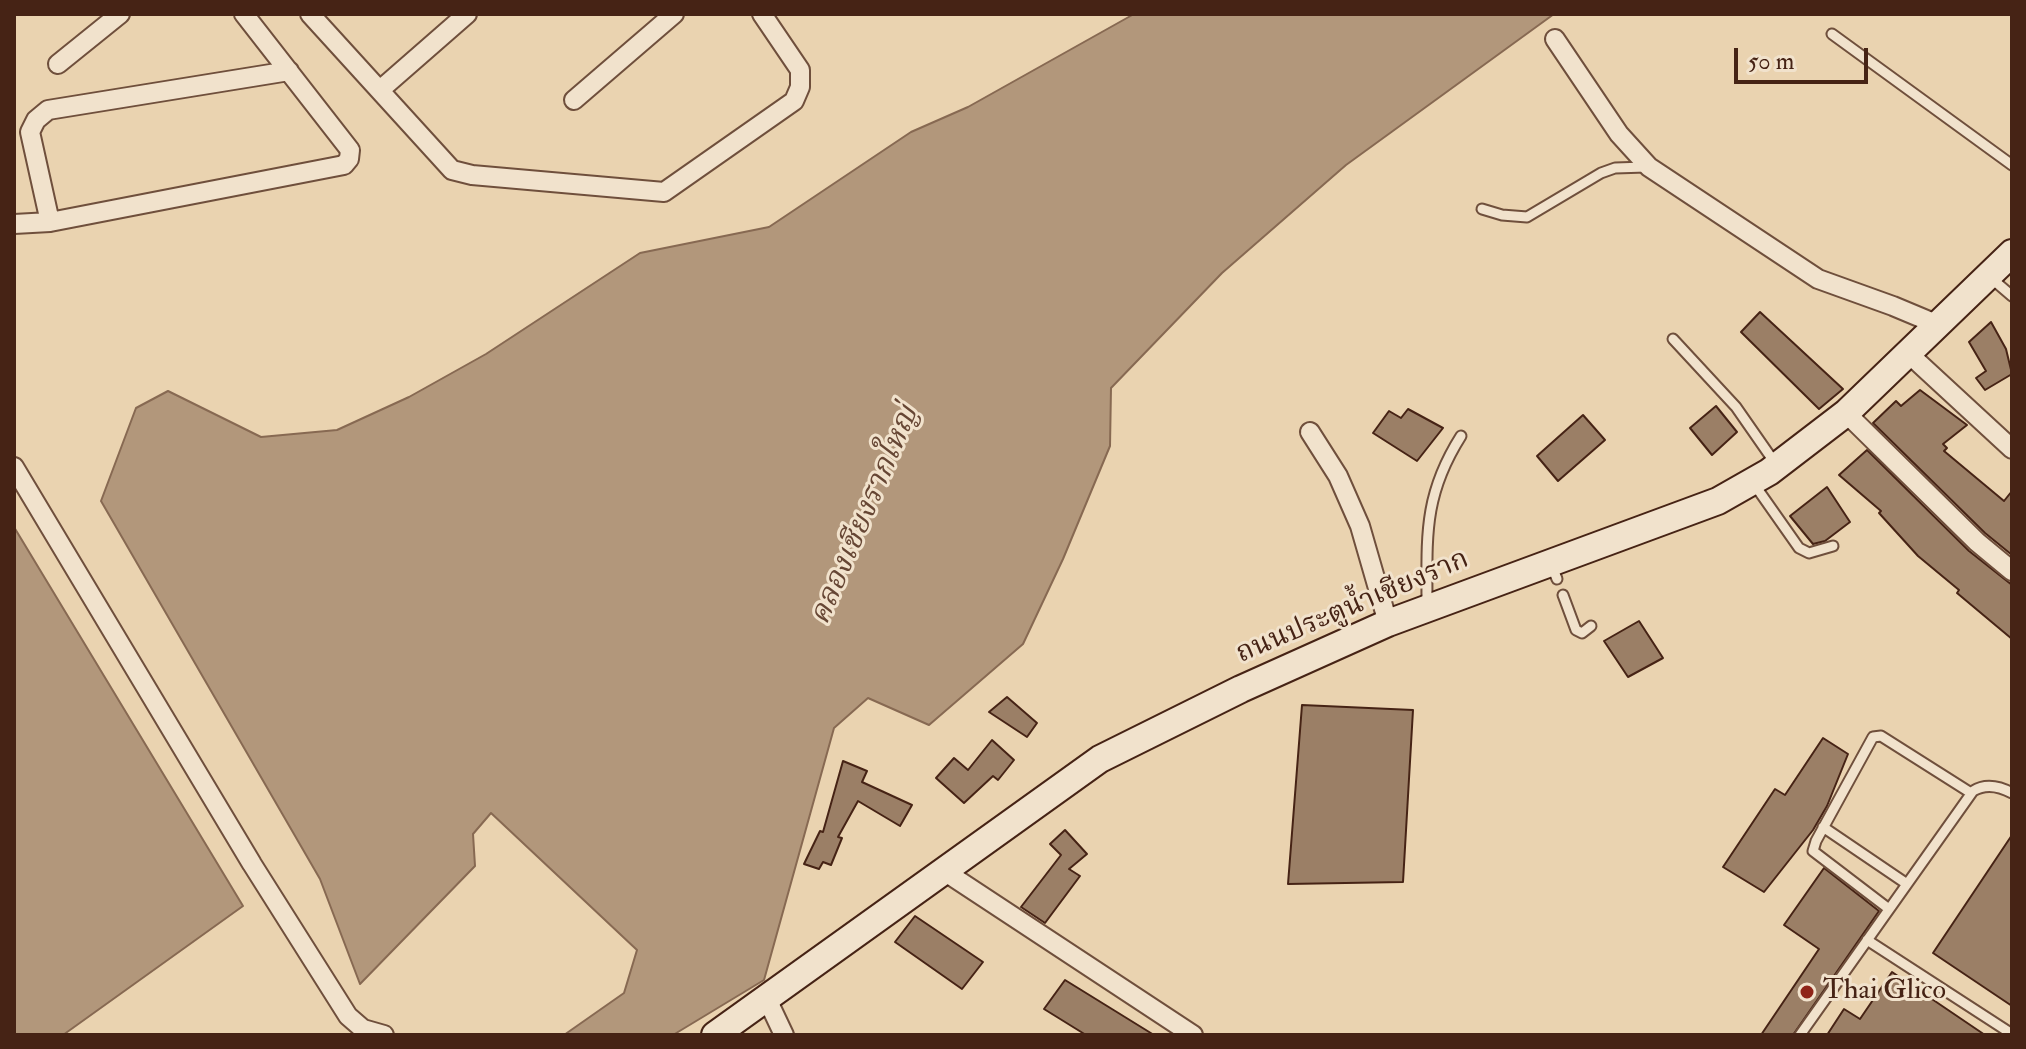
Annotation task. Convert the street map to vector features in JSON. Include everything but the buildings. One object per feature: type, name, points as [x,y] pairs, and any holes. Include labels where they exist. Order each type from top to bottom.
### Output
[{"type":"street","points":[[58,64],[120,14]]},
{"type":"street","points":[[14,224],[50,222],[344,165],[349,159],[350,150],[244,14]]},
{"type":"street","points":[[310,14],[452,170],[472,175],[664,192],[794,101],[800,87],[800,70],[762,14]]},
{"type":"street","points":[[380,90],[467,14]]},
{"type":"street","points":[[574,100],[674,14]]},
{"type":"street","points":[[1555,39],[1619,134],[1649,167],[1818,279],[1936,324]]},
{"type":"street","points":[[50,222],[30,132],[36,120],[48,110],[289,71]]},
{"type":"street","name":"ถนนประตูน้ำเชียงราก","points":[[715,1035],[1100,759],[1241,689],[1388,623],[1554,572],[1718,501],[1777,466],[1846,413],[2012,253]]},
{"type":"street","points":[[1909,354],[2012,449]]},
{"type":"street","points":[[1846,413],[1977,542],[2012,571]]},
{"type":"street","points":[[1310,432],[1338,476],[1360,526],[1388,623]]},
{"type":"street","points":[[14,467],[252,864],[348,1016],[363,1029],[384,1035]]},
{"type":"street","points":[[944,871],[1193,1035]]},
{"type":"street","points":[[767,999],[784,1035]]},
{"type":"lane","points":[[1832,34],[2012,165]]},
{"type":"lane","points":[[1482,209],[1502,215],[1527,217],[1601,173],[1615,168],[1649,167]]},
{"type":"lane","points":[[1988,276],[2012,296]]},
{"type":"lane","points":[[1673,339],[1736,407],[1777,466]]},
{"type":"lane","points":[[1427,609],[1427,520],[1433,492],[1448,456],[1461,436]]},
{"type":"lane","points":[[1752,481],[1801,551],[1818,551],[1833,546]]},
{"type":"lane","points":[[1563,595],[1576,630],[1584,632],[1591,626]]},
{"type":"lane","points":[[1889,909],[1813,851],[1823,827],[1876,735],[1971,793]]},
{"type":"lane","points":[[1800,1035],[1971,793],[1987,786],[2012,793]]},
{"type":"lane","points":[[1823,827],[1907,884]]},
{"type":"lane","points":[[1867,940],[2012,1034]]},
{"type":"water","name":"คลองเชียงรากใหญ่","points":[[1134,14],[1554,14],[1346,165],[1222,273],[1111,388],[1110,446],[1063,559],[1023,644],[929,725],[868,698],[834,728],[764,980],[673,1035],[564,1035],[624,993],[637,950],[491,813],[473,834],[475,866],[360,984],[320,879],[101,501],[136,408],[168,391],[261,437],[337,430],[409,397],[486,354],[640,253],[769,227],[911,132],[968,107]]},
{"type":"water","points":[[14,527],[243,906],[63,1035],[14,1035]]},
{"type":"place","name":"Thai Glico","points":[[1807,992]]}]
